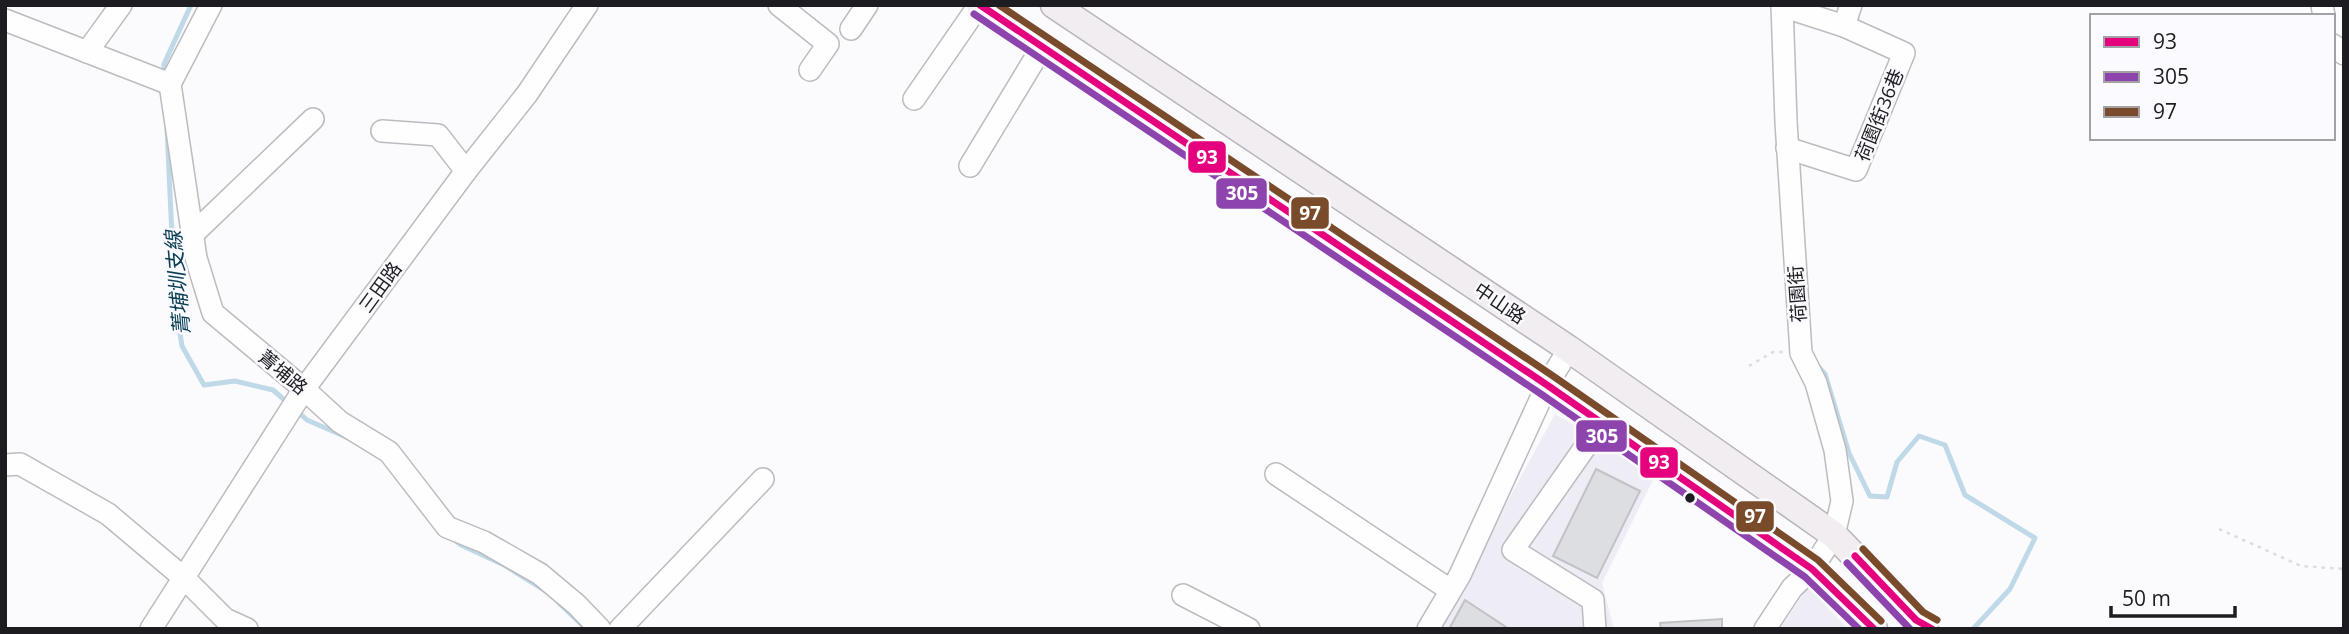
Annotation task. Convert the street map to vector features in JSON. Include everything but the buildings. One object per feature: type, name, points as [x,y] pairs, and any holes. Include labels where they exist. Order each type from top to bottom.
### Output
[{"type":"main road","points":[[980,5],[1547,385],[1812,569],[1874,629]]},
{"type":"main road","name":"中山路","points":[[1054,5],[1569,349],[1835,535],[1924,626]]},
{"type":"street","points":[[87,52],[121,5]]},
{"type":"street","points":[[5,20],[170,83],[211,5]]},
{"type":"street","name":"三田路","points":[[151,629],[304,389],[466,171],[527,94],[587,5]]},
{"type":"street","points":[[779,5],[828,44],[810,70]]},
{"type":"street","points":[[851,29],[867,5]]},
{"type":"street","points":[[914,99],[980,5]]},
{"type":"street","points":[[1844,26],[1851,5]]},
{"type":"street","name":"荷園街36巷","points":[[1782,6],[1844,26],[1904,53],[1856,170],[1787,148]]},
{"type":"street","name":"荷園街","points":[[1765,629],[1792,588],[1812,569],[1835,535],[1842,501],[1835,450],[1816,383],[1801,352],[1787,148],[1782,6]]},
{"type":"street","points":[[970,166],[1042,47]]},
{"type":"street","name":"菁埔路","points":[[170,83],[196,258],[213,313],[340,422],[389,452],[447,527],[484,542],[540,574],[577,605],[600,629]]},
{"type":"street","points":[[193,234],[313,119]]},
{"type":"street","points":[[382,131],[438,135],[466,171]]},
{"type":"street","points":[[1428,629],[1465,564],[1547,385],[1569,349]]},
{"type":"street","points":[[1595,629],[1593,600],[1513,550],[1602,423]]},
{"type":"street","points":[[5,465],[20,464],[108,514],[184,578],[225,619],[247,629]]},
{"type":"street","points":[[1276,474],[1450,590]]},
{"type":"street","points":[[620,629],[763,479]]},
{"type":"street","points":[[1183,595],[1249,629]]},
{"type":"path","points":[[1749,366],[1773,352],[1801,352]]},
{"type":"path","points":[[2219,529],[2301,566],[2344,569]]},
{"type":"shaded area","points":[[1555,414],[1657,472],[1602,583],[1614,629],[1438,629]]},
{"type":"shaded area","points":[[1808,587],[1848,629],[1780,629]]},
{"type":"waterway","name":"菁埔圳支線","points":[[164,77],[164,64],[191,5]]},
{"type":"waterway","name":"菁埔圳支線","points":[[167,128],[175,302],[182,346],[204,385],[235,381],[273,390],[289,404]]},
{"type":"waterway","points":[[1816,364],[1825,374],[1849,453],[1870,496],[1887,497],[1897,462],[1919,436],[1945,445],[1965,495],[2035,538],[2010,589],[1973,629]]},
{"type":"waterway","name":"菁埔圳支線","points":[[296,410],[307,420],[346,437]]},
{"type":"waterway","name":"菁埔圳支線","points":[[452,538],[504,565],[547,592]]},
{"type":"waterway","name":"菁埔圳支線","points":[[559,603],[583,626]]},
{"type":"transit line","name":"93","points":[[980,5],[1547,385],[1812,569],[1874,629]]},
{"type":"transit line","name":"97","points":[[999,5],[1553,376],[1818,560],[1881,621]]},
{"type":"transit line","name":"305","points":[[974,14],[1541,394],[1805,577],[1859,629]]},
{"type":"transit line","name":"97","points":[[1863,549],[1923,612],[1937,620]]},
{"type":"transit line","name":"93","points":[[1855,556],[1916,620],[1932,629]]},
{"type":"transit line","name":"305","points":[[1847,563],[1910,629]]}]
